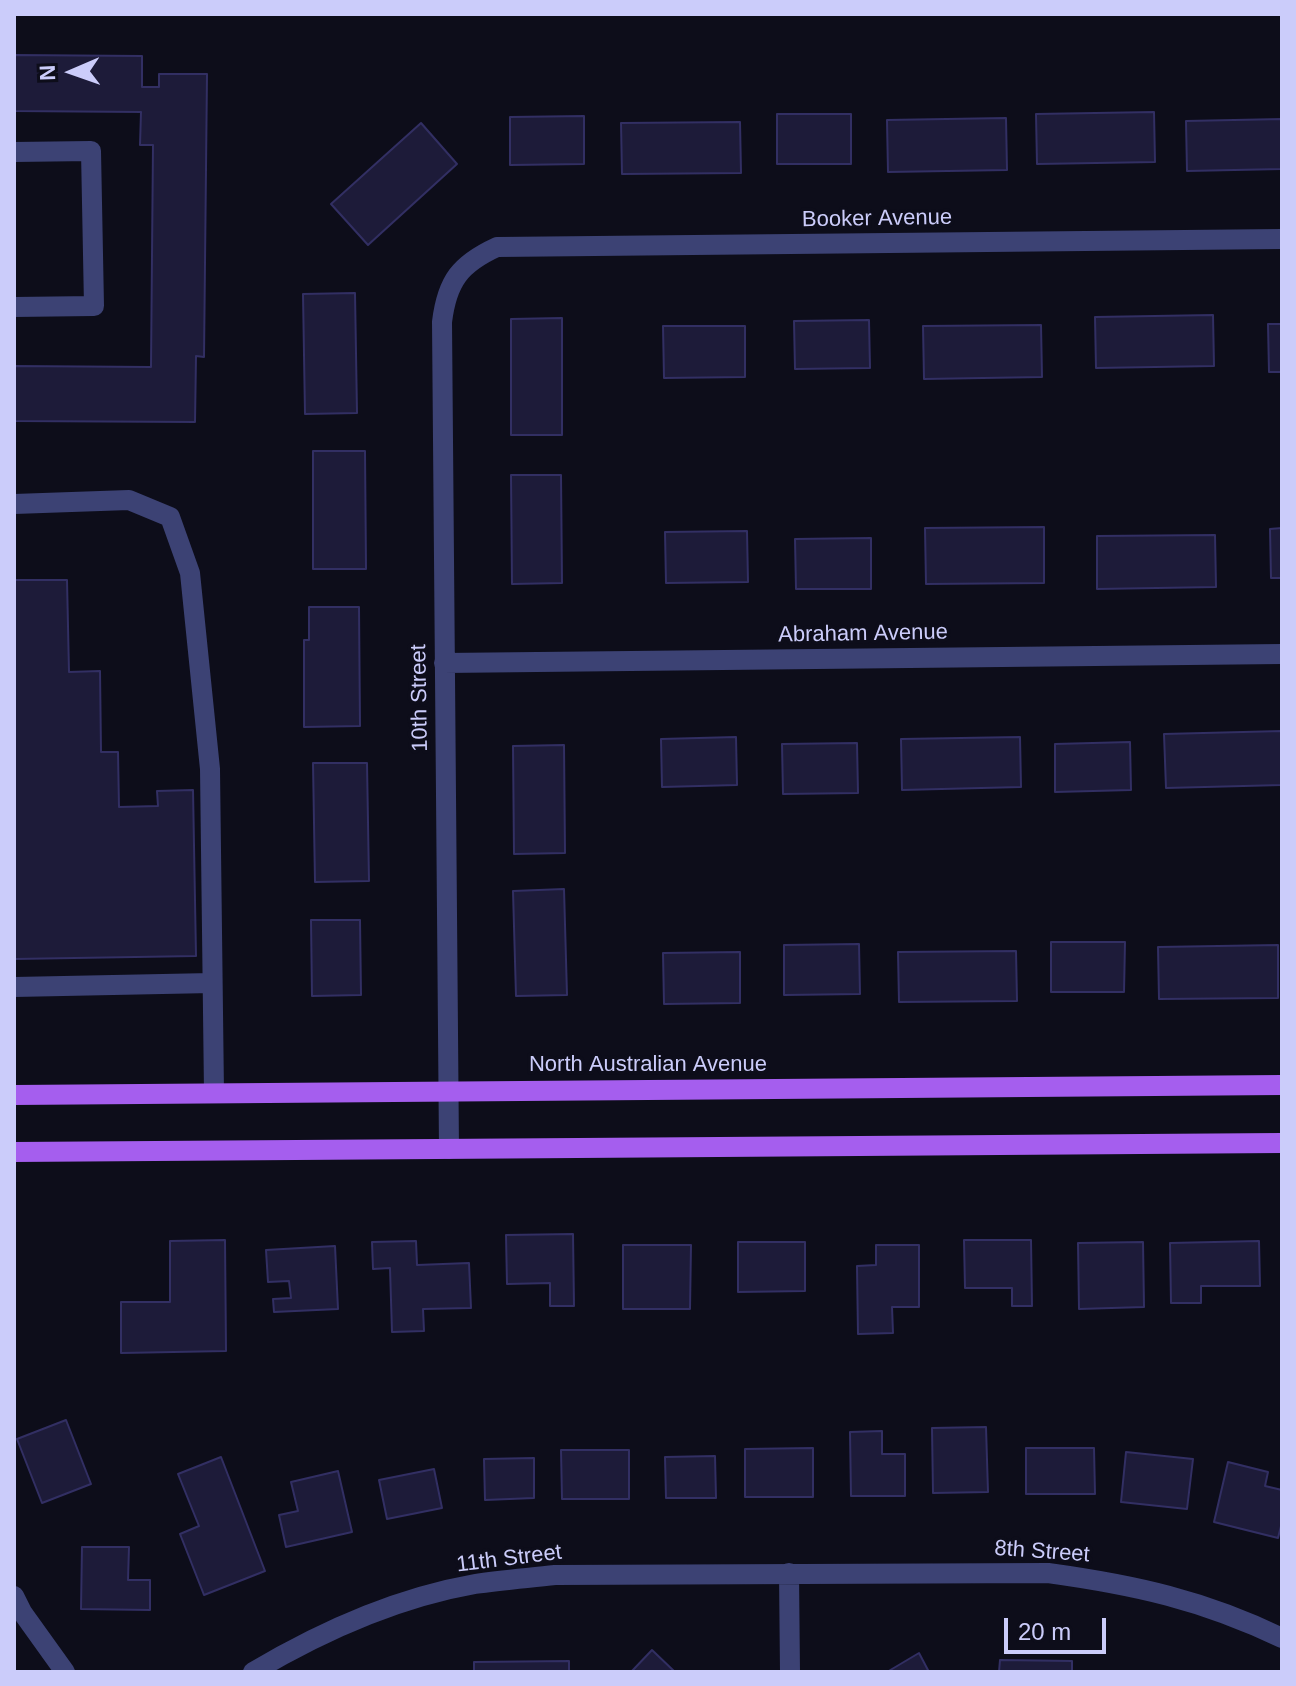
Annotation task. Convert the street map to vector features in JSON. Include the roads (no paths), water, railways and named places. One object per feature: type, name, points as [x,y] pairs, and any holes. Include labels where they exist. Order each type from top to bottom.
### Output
[{"type":"main road","name":"North Australian Avenue","points":[[14,1095],[1282,1085]]},
{"type":"main road","points":[[14,1152],[1282,1143]]},
{"type":"street","points":[[14,152],[91,151],[94,306],[14,307]]},
{"type":"street","name":"Booker Avenue","points":[[475,257],[497,247],[1282,239]]},
{"type":"street","name":"10th Street","points":[[449,1149],[442,322],[445,296],[457,275],[475,257]]},
{"type":"street","points":[[14,504],[129,500],[170,517],[190,573],[210,769],[214,1093]]},
{"type":"street","name":"Abraham Avenue","points":[[444,663],[1282,654]]},
{"type":"street","points":[[14,987],[212,983]]},
{"type":"street","points":[[789,1573],[790,1672]]},
{"type":"street","name":"8th Street","points":[[789,1573],[1048,1573],[1127,1584],[1203,1605],[1282,1638]]},
{"type":"street","name":"11th Street","points":[[253,1672],[302,1643],[350,1620],[425,1596],[476,1584],[555,1575],[789,1573]]},
{"type":"street","points":[[14,1596],[65,1672]]}]
